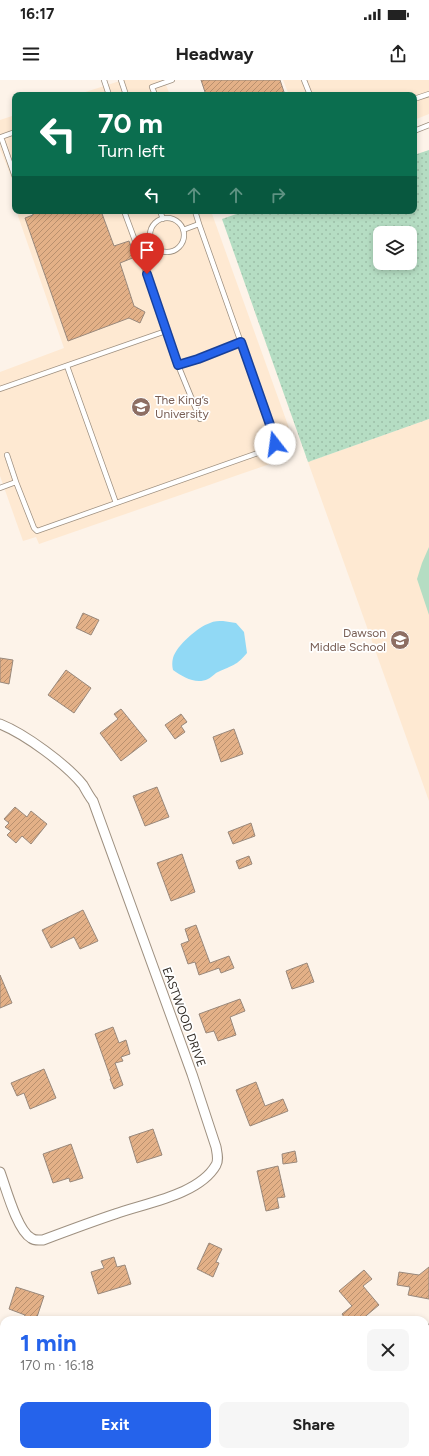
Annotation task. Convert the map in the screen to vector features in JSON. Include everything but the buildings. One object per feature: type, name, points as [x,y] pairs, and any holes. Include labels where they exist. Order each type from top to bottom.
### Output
[{"type":"street","name":"EASTWOOD DRIVE","points":[[0,724],[15,730],[66,767],[83,785],[93,801],[192,1074],[216,1147],[218,1158],[216,1164],[209,1173],[197,1184],[176,1195],[116,1213],[43,1240],[35,1240],[29,1237],[22,1229],[0,1172]]},
{"type":"lane","points":[[104,80],[108,92]]},
{"type":"lane","points":[[121,80],[125,92]]},
{"type":"lane","points":[[154,92],[152,87],[172,80]]},
{"type":"lane","points":[[304,80],[309,92]]},
{"type":"lane","points":[[417,98],[429,94]]},
{"type":"lane","points":[[417,130],[429,125]]},
{"type":"lane","points":[[12,133],[0,137],[12,163]]},
{"type":"lane","points":[[125,214],[178,365],[200,419]]},
{"type":"lane","points":[[161,214],[163,219]]},
{"type":"lane","points":[[6,455],[34,528],[37,531],[272,448],[275,444],[275,439],[196,214]]},
{"type":"lane","points":[[163,219],[174,220],[179,223],[183,230],[184,239],[182,244],[173,252],[162,252],[157,249],[150,240],[150,235],[154,225],[163,219]]},
{"type":"lane","points":[[183,230],[199,224]]},
{"type":"lane","points":[[137,246],[150,240]]},
{"type":"lane","points":[[0,389],[166,331]]},
{"type":"lane","points":[[178,365],[198,359],[241,342]]},
{"type":"lane","points":[[67,366],[116,504]]},
{"type":"lane","points":[[0,488],[16,482]]},
{"type":"shaded area","points":[[123,80],[164,80],[169,92],[85,92]]},
{"type":"shaded area","points":[[283,80],[429,80],[429,114],[417,119],[417,92],[288,92]]},
{"type":"shaded area","points":[[12,116],[12,179],[0,149],[0,120]]},
{"type":"shaded area","name":"The King’s University","points":[[18,214],[212,214],[294,442],[282,445],[287,458],[39,544],[36,537],[23,541],[0,476],[0,372],[64,348]]},
{"type":"shaded area","name":"Dawson Middle School","points":[[429,419],[429,801],[308,462]]},
{"type":"green space","points":[[429,150],[429,419],[308,462],[222,219],[236,214],[417,214],[417,154]]},
{"type":"green space","points":[[429,547],[429,615],[417,579]]},
{"type":"water","points":[[223,621],[236,623],[244,632],[247,653],[240,660],[234,665],[203,681],[194,681],[173,670],[172,661],[175,653],[188,637],[205,625]]},
{"type":"place","name":"The King’s University","points":[[141,407]]},
{"type":"place","name":"Dawson Middle School","points":[[400,640]]},
{"type":"route","points":[[147,274],[178,365],[198,359],[241,342],[275,439],[275,444]]}]
